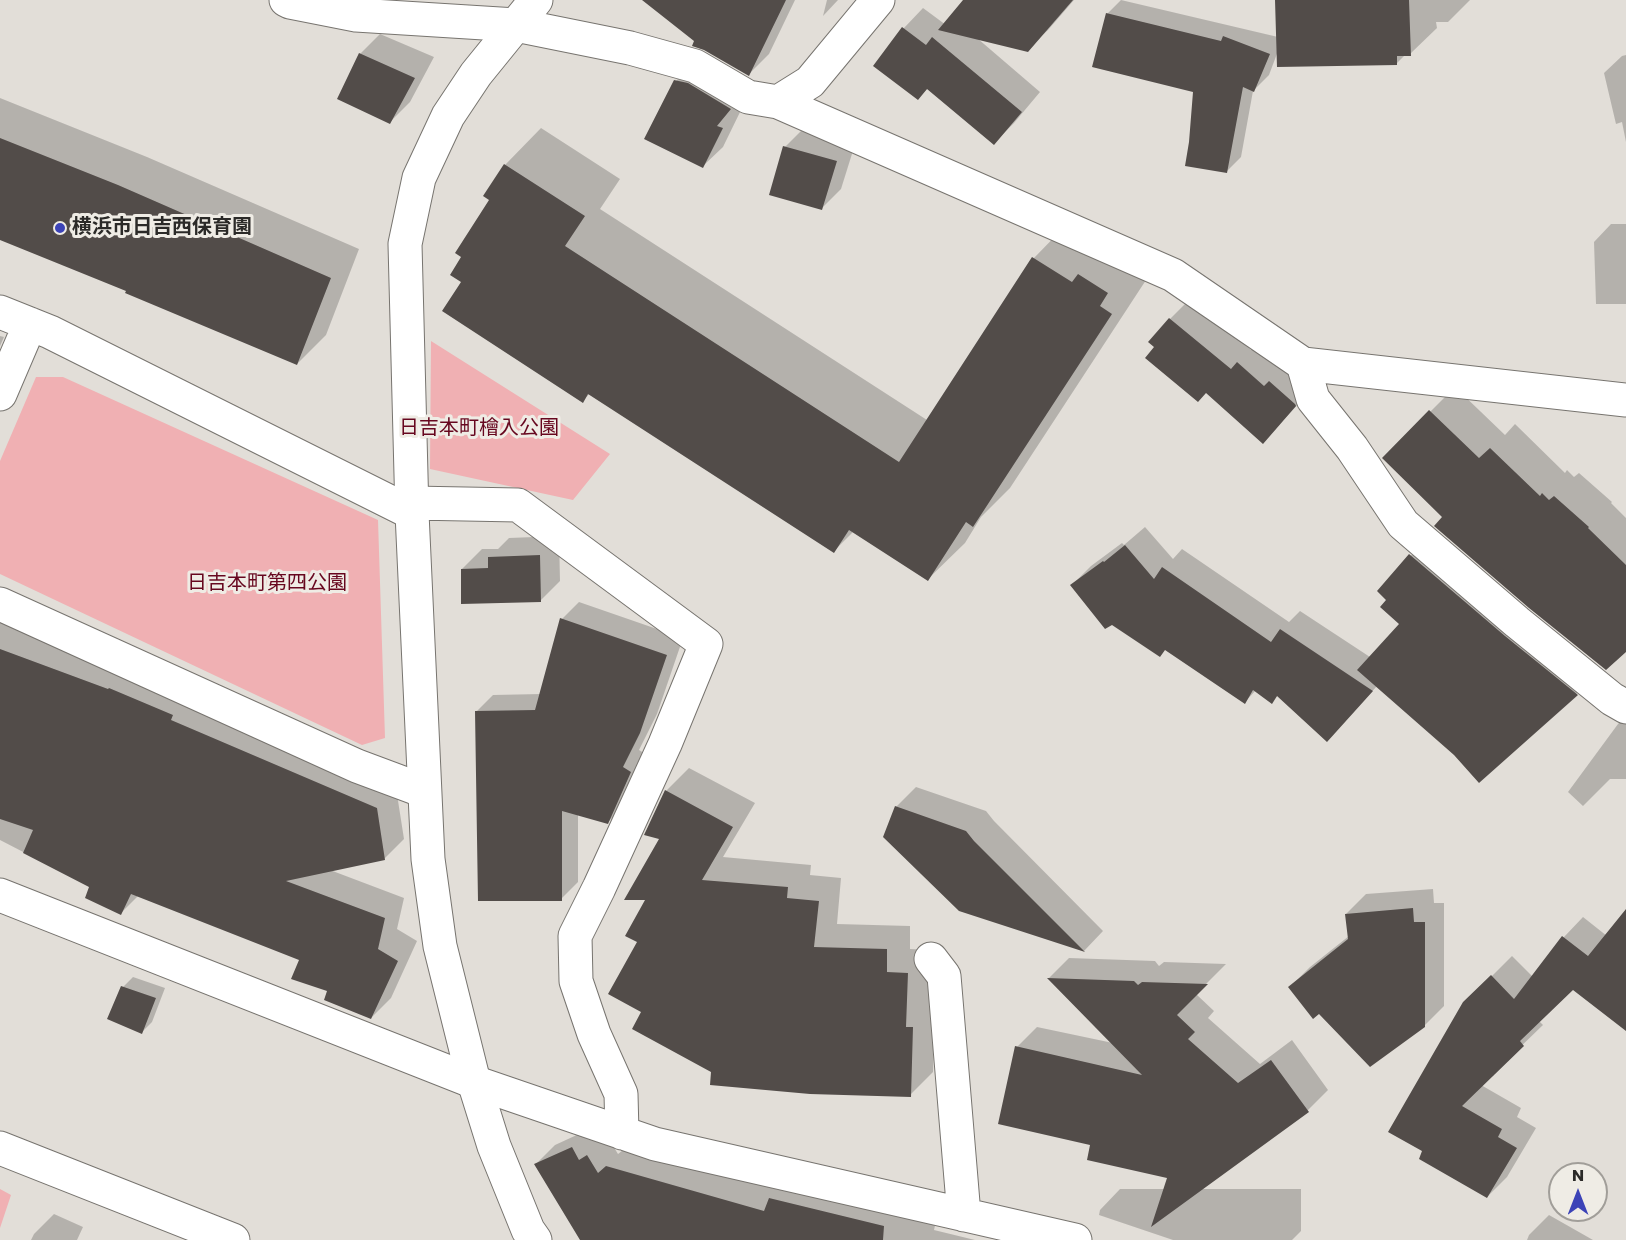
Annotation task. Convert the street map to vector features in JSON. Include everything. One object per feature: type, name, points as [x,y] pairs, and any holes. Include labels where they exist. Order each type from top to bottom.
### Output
[{"type":"street","points":[[286,0],[356,15],[526,12],[630,48],[695,66],[748,97],[778,102],[1173,275],[1303,364],[1626,400]]},
{"type":"street","points":[[778,102],[810,82],[878,0]]},
{"type":"street","points":[[526,12],[476,74],[448,116],[419,178],[405,244],[412,508],[428,860],[440,946],[474,1082],[494,1146],[528,1230],[535,1240]]},
{"type":"street","points":[[0,312],[50,332],[412,508],[518,505],[706,644],[665,744],[575,936],[576,981],[594,1034],[621,1094],[622,1133]]},
{"type":"street","points":[[0,394],[30,324]]},
{"type":"street","points":[[1303,364],[1313,399],[1352,448],[1403,524],[1526,629],[1612,699],[1626,707]]},
{"type":"street","points":[[0,604],[357,766],[424,791]]},
{"type":"street","points":[[0,895],[474,1082],[655,1144],[1074,1240]]},
{"type":"street","points":[[931,959],[944,976],[964,1215]]},
{"type":"street","points":[[0,1148],[233,1240]]},
{"type":"green space","name":"日吉本町檜入公園","points":[[431,341],[610,454],[573,500],[430,469]]},
{"type":"green space","name":"日吉本町第四公園","points":[[36,377],[63,377],[378,520],[385,738],[362,745],[0,574],[0,461]]},
{"type":"green space","points":[[0,1189],[11,1195],[0,1228]]},
{"type":"building","points":[[642,0],[786,0],[749,76],[704,50],[692,46],[694,41]]},
{"type":"building","points":[[963,0],[1073,0],[1028,52],[938,30]]},
{"type":"building","points":[[1275,0],[1409,0],[1411,56],[1397,56],[1397,65],[1277,67]]},
{"type":"building","points":[[1106,13],[1221,41],[1223,36],[1270,54],[1254,92],[1243,87],[1227,173],[1185,166],[1193,92],[1092,67]]},
{"type":"building","points":[[902,27],[926,45],[932,37],[1022,112],[994,145],[927,89],[918,100],[873,66]]},
{"type":"building","points":[[359,53],[415,78],[390,124],[337,99]]},
{"type":"building","points":[[674,80],[688,83],[731,109],[717,126],[723,128],[703,168],[644,139]]},
{"type":"building","points":[[0,138],[118,185],[331,278],[297,365],[125,293],[126,291],[0,240]]},
{"type":"building","points":[[783,146],[837,161],[822,210],[769,195]]},
{"type":"building","points":[[504,164],[585,216],[565,246],[899,462],[1032,257],[1072,282],[1078,274],[1108,293],[1100,306],[1112,314],[973,527],[966,522],[928,581],[849,530],[834,553],[588,394],[583,403],[442,311],[461,282],[450,275],[461,257],[455,253],[489,200],[483,196]]},
{"type":"building","points":[[1169,318],[1231,369],[1237,362],[1264,386],[1269,381],[1295,404],[1296,406],[1263,444],[1206,393],[1198,402],[1145,358],[1154,347],[1148,342]]},
{"type":"building","points":[[1429,410],[1479,458],[1490,448],[1540,496],[1542,493],[1549,500],[1554,496],[1589,527],[1626,565],[1626,652],[1606,670],[1529,608],[1434,526],[1442,517],[1382,458]]},
{"type":"building","points":[[1125,545],[1154,579],[1162,567],[1271,642],[1280,629],[1373,691],[1327,742],[1277,696],[1272,704],[1253,690],[1245,704],[1165,650],[1160,657],[1112,625],[1105,629],[1070,585]]},
{"type":"building","points":[[1409,554],[1578,695],[1479,783],[1454,755],[1357,670],[1399,624],[1380,607],[1386,600],[1377,591]]},
{"type":"building","points":[[540,555],[541,602],[461,604],[461,569],[488,568],[488,557]]},
{"type":"building","points":[[560,618],[667,655],[640,733],[623,767],[631,772],[608,824],[562,811],[562,901],[478,901],[475,711],[535,710]]},
{"type":"building","points":[[0,649],[109,688],[173,715],[171,720],[377,808],[385,860],[286,881],[385,918],[378,949],[398,961],[371,1019],[324,1000],[327,991],[291,979],[299,960],[131,894],[121,915],[85,898],[89,887],[23,853],[33,830],[0,819]]},
{"type":"building","points":[[665,790],[733,827],[702,880],[788,887],[787,898],[819,901],[814,947],[887,949],[887,972],[908,973],[906,1027],[913,1027],[911,1097],[810,1094],[710,1085],[711,1072],[632,1029],[641,1012],[608,994],[637,942],[625,936],[645,900],[624,900],[659,839],[644,835]]},
{"type":"building","points":[[895,806],[966,831],[1085,952],[959,911],[883,837]]},
{"type":"building","points":[[1413,908],[1414,922],[1425,922],[1425,1027],[1370,1067],[1319,1014],[1313,1019],[1288,987],[1348,939],[1345,914]]},
{"type":"building","points":[[1626,909],[1626,1031],[1573,990],[1520,1041],[1524,1046],[1462,1106],[1502,1129],[1498,1137],[1517,1148],[1487,1198],[1419,1159],[1422,1151],[1388,1132],[1463,1002],[1491,975],[1514,999],[1562,936],[1588,956]]},
{"type":"building","points":[[1047,978],[1134,981],[1138,985],[1142,982],[1208,984],[1177,1015],[1195,1032],[1188,1039],[1238,1083],[1271,1060],[1309,1112],[1151,1227],[1167,1178],[1087,1160],[1090,1145],[998,1124],[1015,1046],[1142,1075]]},
{"type":"building","points":[[121,986],[156,998],[142,1034],[107,1019]]},
{"type":"building","points":[[572,1147],[579,1160],[587,1155],[598,1173],[606,1166],[764,1211],[769,1198],[884,1226],[883,1240],[580,1240],[534,1164]]},
{"type":"place","name":"横浜市日吉西保育園","points":[[60,228]]}]
